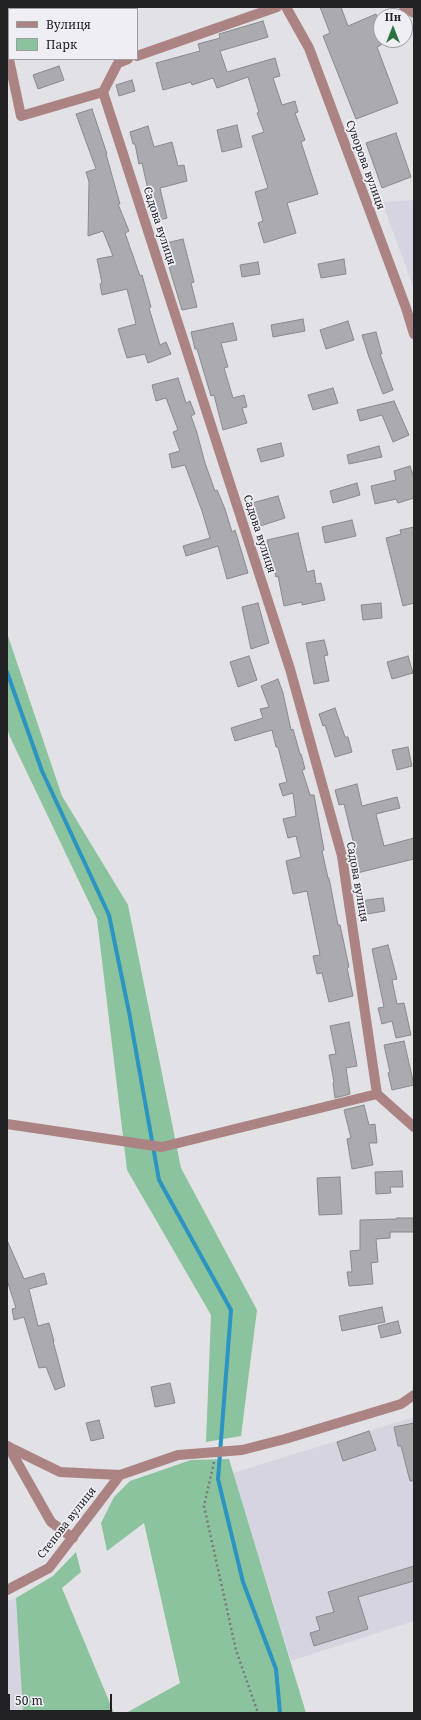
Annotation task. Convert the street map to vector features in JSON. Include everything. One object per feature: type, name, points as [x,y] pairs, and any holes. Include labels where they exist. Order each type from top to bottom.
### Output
[{"type":"street","points":[[138,56],[277,7]]},
{"type":"street","name":"Суворова вулиця","points":[[286,7],[309,48],[406,308],[414,334]]},
{"type":"street","points":[[404,7],[414,13]]},
{"type":"street","points":[[9,60],[21,116],[103,92],[118,63],[126,60]]},
{"type":"street","name":"Садова вулиця","points":[[103,92],[290,669],[342,856],[377,1094]]},
{"type":"street","points":[[7,1124],[162,1147],[377,1094],[414,1127]]},
{"type":"street","points":[[8,1445],[60,1472],[120,1476],[178,1455],[242,1450],[285,1439],[401,1404],[414,1395]]},
{"type":"street","points":[[8,1445],[51,1522],[73,1538]]},
{"type":"street","name":"Степова вулиця","points":[[7,1590],[49,1568],[120,1476]]},
{"type":"path","points":[[217,1452],[204,1506],[236,1650],[258,1713]]},
{"type":"shaded area","points":[[414,200],[414,289],[382,202]]},
{"type":"shaded area","points":[[414,1417],[414,1621],[291,1661],[233,1473]]},
{"type":"shaded area","points":[[16,1598],[23,1713],[7,1713],[7,1601]]},
{"type":"green space","points":[[7,633],[62,796],[128,905],[181,1168],[257,1310],[241,1436],[206,1442],[211,1315],[127,1170],[97,919],[7,728]]},
{"type":"green space","points":[[229,1459],[306,1713],[126,1713],[180,1683],[144,1523],[107,1551],[101,1523],[114,1497],[130,1481],[191,1460]]},
{"type":"green space","points":[[76,1552],[81,1572],[62,1588],[114,1713],[23,1713],[16,1598],[53,1576]]},
{"type":"building","points":[[320,7],[341,7],[348,26],[373,15],[373,48],[377,48],[398,103],[356,119],[323,36],[330,33]]},
{"type":"building","points":[[263,21],[268,37],[220,51],[227,72],[275,58],[280,76],[273,78],[282,105],[295,101],[298,112],[295,113],[305,140],[301,142],[318,194],[287,203],[296,233],[264,243],[258,223],[263,221],[255,192],[268,188],[252,136],[264,132],[257,113],[259,112],[248,77],[217,88],[213,78],[192,85],[191,82],[163,90],[156,63],[200,51],[198,44],[220,38],[219,34]]},
{"type":"building","points":[[59,66],[64,80],[38,89],[33,75]]},
{"type":"building","points":[[132,80],[135,91],[119,96],[116,85]]},
{"type":"building","points":[[92,109],[107,154],[120,204],[118,204],[129,231],[125,233],[140,276],[142,275],[151,307],[149,308],[160,345],[166,342],[171,354],[148,363],[145,354],[127,358],[118,329],[136,324],[127,289],[102,295],[100,284],[102,283],[97,259],[113,256],[103,231],[88,236],[89,182],[86,172],[96,169],[76,114]]},
{"type":"building","points":[[237,125],[242,147],[222,152],[217,130]]},
{"type":"building","points":[[148,126],[154,147],[172,142],[178,166],[184,165],[187,181],[160,188],[167,218],[155,221],[142,163],[139,164],[135,144],[133,144],[130,132]]},
{"type":"building","points":[[396,133],[411,177],[382,188],[366,143]]},
{"type":"building","points":[[183,239],[194,282],[191,283],[197,307],[182,310],[162,244]]},
{"type":"building","points":[[344,259],[346,274],[321,278],[318,264]]},
{"type":"building","points":[[258,262],[260,274],[242,277],[240,265]]},
{"type":"building","points":[[303,319],[305,331],[273,337],[271,325]]},
{"type":"building","points":[[348,321],[354,340],[326,349],[320,330]]},
{"type":"building","points":[[233,323],[237,340],[221,343],[228,367],[224,368],[233,398],[244,395],[247,407],[242,408],[247,423],[223,430],[214,395],[211,396],[197,349],[195,349],[191,332]]},
{"type":"building","points":[[376,332],[382,354],[380,354],[393,390],[383,394],[362,335]]},
{"type":"building","points":[[178,378],[186,403],[190,401],[195,414],[191,416],[205,463],[215,491],[217,490],[225,509],[232,532],[235,530],[248,573],[227,579],[218,546],[186,556],[183,546],[210,538],[185,465],[172,468],[169,454],[180,451],[173,432],[178,430],[166,398],[156,401],[152,385]]},
{"type":"building","points":[[333,388],[338,403],[313,410],[308,395]]},
{"type":"building","points":[[394,401],[409,435],[393,442],[382,415],[360,421],[357,410]]},
{"type":"building","points":[[281,443],[284,456],[261,462],[257,449]]},
{"type":"building","points":[[379,446],[382,457],[349,464],[347,455]]},
{"type":"building","points":[[410,466],[414,478],[414,498],[398,503],[396,499],[375,504],[371,486],[396,480],[394,471]]},
{"type":"building","points":[[357,483],[360,495],[333,503],[330,491]]},
{"type":"building","points":[[278,496],[285,518],[260,526],[252,503]]},
{"type":"building","points":[[352,520],[356,536],[325,543],[322,527]]},
{"type":"building","points":[[414,527],[414,603],[403,606],[386,538],[401,534],[400,530]]},
{"type":"building","points":[[298,533],[307,572],[314,570],[316,584],[321,583],[325,600],[302,605],[302,602],[284,606],[278,576],[276,577],[267,540]]},
{"type":"building","points":[[258,603],[269,643],[251,649],[242,607]]},
{"type":"building","points":[[381,603],[382,618],[363,620],[361,605]]},
{"type":"building","points":[[324,640],[328,655],[324,656],[329,681],[314,684],[306,643]]},
{"type":"building","points":[[249,656],[257,680],[238,687],[230,662]]},
{"type":"building","points":[[408,656],[413,673],[392,679],[387,662]]},
{"type":"building","points":[[278,679],[283,693],[291,730],[293,729],[305,769],[302,770],[310,795],[314,795],[324,850],[322,851],[349,967],[347,968],[353,996],[329,1002],[322,973],[317,974],[313,956],[320,955],[307,891],[293,894],[286,861],[301,857],[296,836],[288,838],[283,819],[296,816],[293,793],[283,796],[279,784],[287,782],[272,730],[235,741],[231,728],[263,718],[260,709],[269,707],[261,686]]},
{"type":"building","points":[[335,708],[345,737],[348,737],[352,752],[335,757],[325,725],[323,726],[319,714]]},
{"type":"building","points":[[408,747],[412,766],[397,770],[392,750]]},
{"type":"building","points":[[357,784],[362,806],[397,797],[400,808],[376,814],[384,846],[414,838],[414,859],[357,873],[352,854],[356,853],[344,804],[339,805],[335,790]]},
{"type":"building","points":[[383,898],[385,911],[361,915],[360,901]]},
{"type":"building","points":[[388,945],[397,979],[392,980],[397,1004],[404,1003],[411,1035],[396,1038],[392,1021],[382,1024],[378,1008],[384,1007],[372,949]]},
{"type":"building","points":[[349,1022],[357,1066],[346,1068],[350,1094],[335,1098],[334,1082],[329,1055],[336,1054],[330,1026]]},
{"type":"building","points":[[404,1041],[414,1085],[392,1090],[384,1045]]},
{"type":"building","points":[[364,1105],[369,1125],[375,1124],[377,1143],[369,1143],[373,1165],[352,1169],[347,1139],[351,1138],[344,1110]]},
{"type":"building","points":[[402,1171],[403,1187],[390,1187],[391,1193],[376,1194],[375,1172]]},
{"type":"building","points":[[340,1177],[342,1214],[319,1215],[317,1178]]},
{"type":"building","points":[[414,1218],[414,1232],[390,1232],[390,1238],[376,1239],[378,1262],[371,1263],[373,1284],[349,1286],[347,1272],[352,1272],[350,1251],[360,1250],[360,1220]]},
{"type":"building","points":[[7,1240],[24,1279],[44,1273],[47,1284],[29,1289],[38,1326],[49,1323],[54,1341],[65,1386],[55,1390],[46,1367],[39,1368],[24,1317],[14,1320],[12,1309],[16,1308],[7,1280]]},
{"type":"building","points":[[382,1307],[385,1322],[342,1331],[339,1316]]},
{"type":"building","points":[[398,1321],[401,1333],[381,1338],[378,1326]]},
{"type":"building","points":[[170,1383],[175,1403],[155,1407],[151,1387]]},
{"type":"building","points":[[99,1420],[104,1438],[91,1441],[86,1423]]},
{"type":"building","points":[[414,1423],[414,1481],[410,1481],[401,1446],[398,1446],[394,1427]]},
{"type":"building","points":[[369,1431],[376,1450],[343,1461],[337,1442]]},
{"type":"building","points":[[414,1566],[414,1581],[358,1597],[368,1629],[314,1646],[310,1633],[320,1630],[316,1617],[334,1612],[328,1592]]},
{"type":"waterway","points":[[7,672],[42,771],[109,915],[129,1012],[159,1180],[231,1310],[218,1479],[243,1582],[276,1669],[280,1713]]}]
